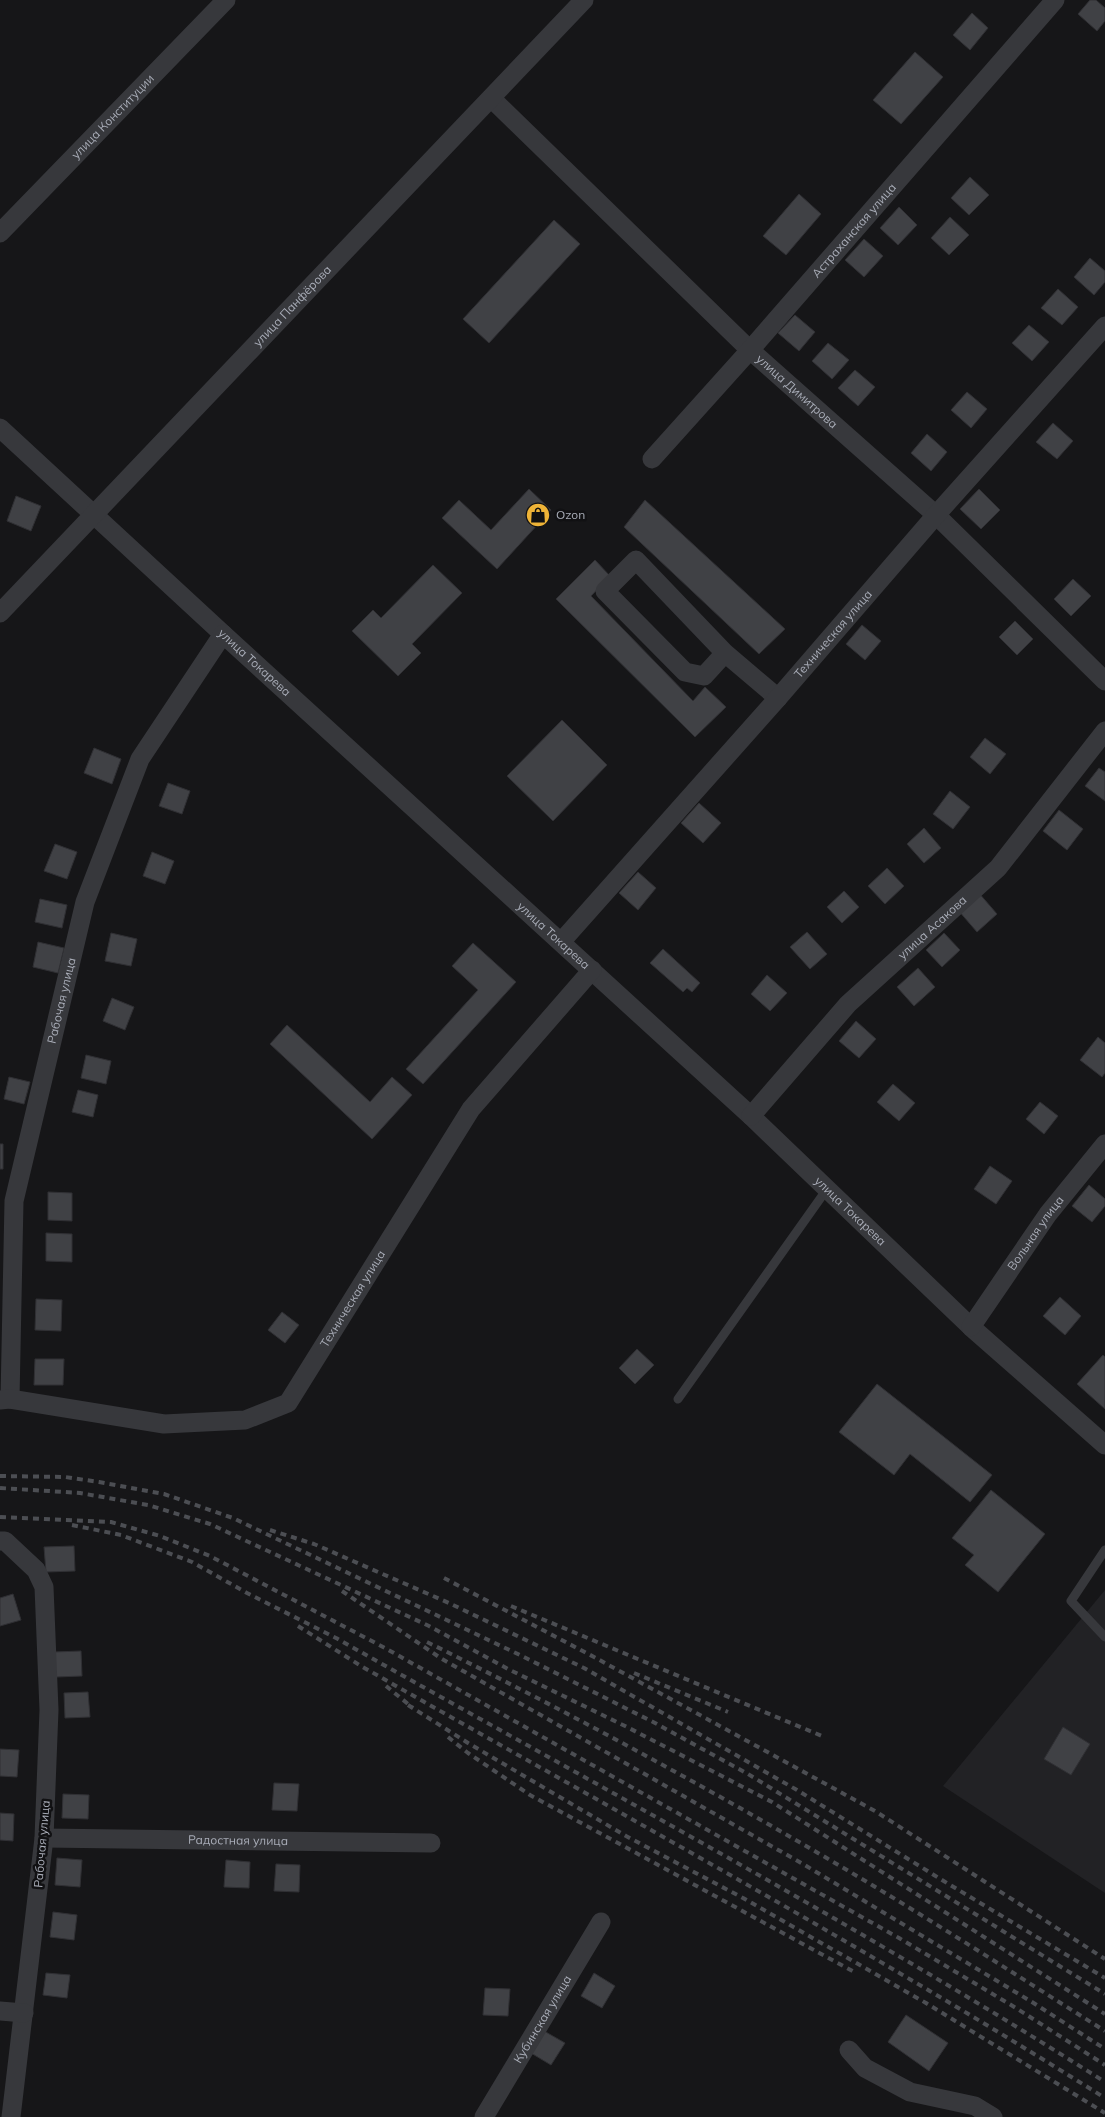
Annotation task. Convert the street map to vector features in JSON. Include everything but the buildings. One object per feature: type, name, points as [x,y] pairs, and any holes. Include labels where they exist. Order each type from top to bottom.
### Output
[{"type":"street","name":"улица Конституции","points":[[0,233],[226,0]]},
{"type":"street","name":"улица Панфёрова","points":[[0,613],[584,0]]},
{"type":"street","name":"Астраханская улица","points":[[652,459],[750,350],[1055,0]]},
{"type":"street","name":"улица Димитрова","points":[[491,98],[750,350],[936,515],[1105,680]]},
{"type":"street","name":"Техническая улица","points":[[560,942],[778,698],[936,515],[1105,326]]},
{"type":"street","name":"улица Токарева","points":[[0,428],[750,1116],[971,1328],[1105,1444]]},
{"type":"street","points":[[725,653],[704,676],[685,672],[605,591],[636,560],[725,653],[778,698]]},
{"type":"street","name":"Рабочая улица","points":[[5,1400],[14,1201],[85,902],[140,759],[223,634]]},
{"type":"street","name":"улица Асакова","points":[[750,1116],[848,1004],[998,868],[1105,731]]},
{"type":"street","name":"Техническая улица","points":[[5,1400],[164,1424],[245,1420],[288,1403],[471,1109],[592,970]]},
{"type":"street","name":"Вольная улица","points":[[971,1328],[1048,1214],[1105,1144]]},
{"type":"street","name":"Рабочая улица","points":[[0,1541],[5,1541],[36,1570],[44,1587],[49,1710],[44,1838],[11,2117]]},
{"type":"street","name":"Радостная улица","points":[[44,1838],[431,1843]]},
{"type":"street","name":"Кубинская улица","points":[[484,2117],[601,1922]]},
{"type":"street","points":[[0,2011],[24,2012]]},
{"type":"street","points":[[849,2050],[865,2068],[910,2092],[975,2106],[992,2117]]},
{"type":"lane","points":[[678,1400],[827,1189]]},
{"type":"lane","points":[[1105,1550],[1071,1601],[1105,1637]]},
{"type":"shaded area","points":[[1105,1590],[1105,1893],[943,1786]]},
{"type":"railway","points":[[0,1476],[65,1477],[99,1482],[164,1494],[233,1518],[522,1656],[655,1723],[748,1774],[1105,1994]]},
{"type":"railway","points":[[0,1488],[80,1493],[148,1505],[210,1524],[429,1626],[508,1669],[627,1727],[772,1802],[1105,2014]]},
{"type":"railway","points":[[0,1517],[111,1522],[160,1536],[210,1556],[385,1648],[899,1938],[1016,2008],[1105,2065]]},
{"type":"railway","points":[[72,1525],[121,1535],[192,1562],[247,1593],[336,1638],[820,1910],[1011,2023],[1105,2082]]},
{"type":"railway","points":[[270,1530],[314,1544],[449,1603],[584,1668],[797,1790],[1105,1978]]},
{"type":"railway","points":[[444,1578],[594,1657],[875,1811],[1105,1959]]},
{"type":"railway","points":[[342,1591],[442,1659],[803,1864],[1032,2002],[1105,2049]]},
{"type":"railway","points":[[511,1606],[822,1736]]},
{"type":"railway","points":[[298,1626],[361,1666],[921,1986],[1105,2098]]},
{"type":"railway","points":[[427,1642],[540,1699],[763,1821],[901,1903],[1105,2031]]},
{"type":"railway","points":[[634,1673],[728,1712]]},
{"type":"railway","points":[[386,1686],[413,1708]]},
{"type":"railway","points":[[408,1705],[468,1743],[626,1836],[743,1898],[926,2003],[1105,2113]]},
{"type":"railway","points":[[448,1737],[468,1753],[530,1795],[856,1973]]},
{"type":"place","name":"Ozon","points":[[538,515]]}]
